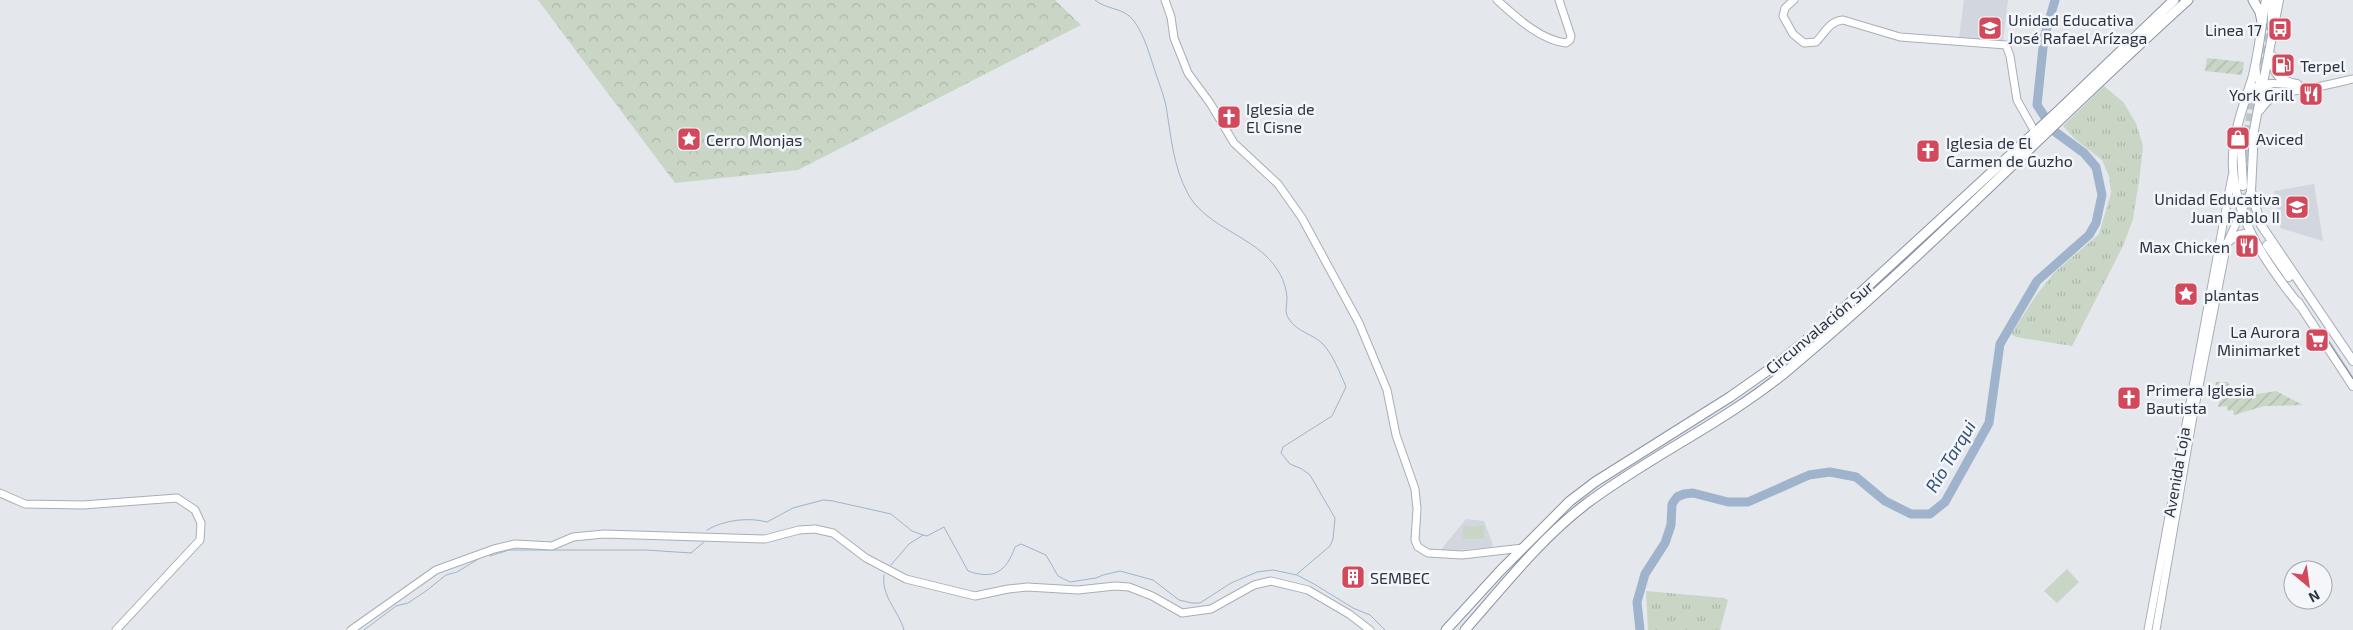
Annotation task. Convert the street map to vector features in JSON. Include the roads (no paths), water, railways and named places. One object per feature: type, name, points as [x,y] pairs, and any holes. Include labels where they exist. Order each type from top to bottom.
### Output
[{"type":"highway","name":"Circunvalación Sur","points":[[1465,630],[1529,559],[1573,515],[1618,480],[1737,406],[1783,374],[1854,314],[2046,136],[2061,114],[2174,0]]},
{"type":"highway","name":"Circunvalación Sur","points":[[1446,630],[1500,571],[1570,501],[1595,482],[1730,397],[1777,364],[1832,319],[2037,130],[2061,114],[2188,0]]},
{"type":"highway","points":[[2252,0],[2260,12],[2262,22]]},
{"type":"highway","points":[[2272,27],[2273,0]]},
{"type":"main road","points":[[1166,0],[1174,38],[1188,73],[1210,103],[1234,142],[1278,184],[1302,218],[1363,331],[1387,390],[1396,435],[1415,489],[1417,509],[1415,540],[1418,547],[1428,553],[1462,555],[1523,548]]},
{"type":"main road","points":[[1497,0],[1524,23],[1550,38],[1566,43],[1570,40],[1571,36],[1559,0]]},
{"type":"main road","points":[[1794,0],[1786,8],[1783,16],[1792,34],[1804,43],[1816,42],[1830,24],[1836,20],[1843,20],[1900,37],[2006,45],[2010,56],[2016,100],[2037,130]]},
{"type":"main road","points":[[2266,0],[2252,79],[2243,102],[2238,125],[2233,168],[2238,201],[2252,236],[2284,286],[2300,306]]},
{"type":"main road","points":[[2279,0],[2272,27],[2271,49],[2274,71],[2279,78],[2297,84]]},
{"type":"main road","points":[[2271,49],[2262,85],[2252,151],[2251,191],[2261,226],[2353,361]]},
{"type":"main road","points":[[2256,56],[2256,75],[2262,85],[2274,92],[2291,91]]},
{"type":"main road","points":[[2243,102],[2249,92],[2262,85],[2297,84],[2353,75]]},
{"type":"main road","points":[[2258,114],[2264,103],[2273,96],[2353,79]]},
{"type":"main road","points":[[2238,125],[2242,143],[2243,186]]},
{"type":"main road","name":"Avenida Loja","points":[[2148,630],[2202,328],[2230,196],[2233,168]]},
{"type":"main road","name":"Avenida Loja","points":[[2156,630],[2192,422],[2227,244],[2251,191]]},
{"type":"main road","points":[[2329,327],[2289,276],[2252,222],[2260,242],[2353,386]]},
{"type":"main road","points":[[2227,244],[2236,236],[2248,234],[2252,236]]},
{"type":"main road","points":[[0,493],[25,504],[83,505],[177,498],[195,510],[201,523],[200,540],[116,630]]},
{"type":"main road","points":[[351,630],[436,570],[494,549],[515,544],[552,546],[573,537],[604,534],[765,539],[799,530],[815,529],[833,533],[866,558],[906,580],[975,596],[1027,587],[1078,590],[1115,586],[1152,596],[1182,612],[1211,609],[1254,586],[1270,581],[1308,590],[1350,614],[1370,630]]},
{"type":"main road","points":[[1494,551],[1503,555],[1506,560],[1500,571]]},
{"type":"waterway","points":[[1095,0],[1104,6],[1130,16],[1142,34],[1164,99],[1176,162],[1188,194],[1203,213],[1255,247],[1273,264],[1285,286],[1287,316],[1296,327],[1315,338],[1327,348],[1346,387],[1332,416],[1283,447],[1281,453],[1290,464],[1310,475],[1335,518],[1333,539],[1330,546],[1297,574]]},
{"type":"waterway","name":"Río Tarqui","points":[[1640,630],[1637,602],[1645,574],[1665,543],[1671,525],[1672,504],[1677,497],[1684,494],[1693,493],[1728,502],[1748,502],[1809,475],[1830,472],[1856,477],[1885,501],[1911,514],[1930,514],[1945,502],[1989,423],[2000,344],[2037,281],[2089,235],[2096,223],[2102,195],[2096,167],[2084,153],[2054,131],[2037,105],[2044,38],[2055,0]]},
{"type":"waterway","points":[[707,530],[736,520],[760,520],[767,522],[793,508],[823,500],[833,501],[891,514],[912,531],[927,536],[944,527],[968,571],[977,574],[985,575],[998,572],[1008,563],[1015,547],[1021,544],[1046,555],[1058,576],[1070,582],[1096,578],[1120,571],[1153,580],[1179,600],[1200,603],[1231,583],[1257,572],[1273,570],[1297,575],[1314,584],[1353,608],[1370,615],[1385,630]]},
{"type":"waterway","points":[[891,565],[909,544],[923,535]]},
{"type":"waterway","points":[[490,556],[509,550],[646,550],[691,553],[704,542]]},
{"type":"waterway","points":[[364,630],[396,606],[408,603],[446,575],[457,572],[480,558]]},
{"type":"waterway","points":[[884,575],[885,590],[904,630]]},
{"type":"tunnel","points":[[2259,77],[2269,19]]},
{"type":"tunnel","points":[[2244,157],[2257,72]]},
{"type":"tunnel","points":[[2247,152],[2247,186]]},
{"type":"tunnel","points":[[2243,181],[2251,223]]},
{"type":"tram line","points":[[2322,332],[2353,379]]},
{"type":"place","name":"Unidad Educativa José Rafael Arízaga","points":[[1990,28]]},
{"type":"place","name":"Linea 17","points":[[2280,29]]},
{"type":"place","name":"Terpel","points":[[2283,65]]},
{"type":"place","name":"York Grill","points":[[2311,94]]},
{"type":"place","name":"Iglesia de El Cisne","points":[[1229,117]]},
{"type":"place","name":"Aviced","points":[[2238,138]]},
{"type":"place","name":"Cerro Monjas","points":[[689,139]]},
{"type":"place","name":"Iglesia de El Carmen de Guzho","points":[[1928,151]]},
{"type":"place","name":"Unidad Educativa Juan Pablo II","points":[[2297,207]]},
{"type":"place","name":"Max Chicken","points":[[2247,246]]},
{"type":"place","name":"plantas","points":[[2186,294]]},
{"type":"place","name":"La Aurora Minimarket","points":[[2317,340]]},
{"type":"place","name":"Primera Iglesia Bautista","points":[[2129,398]]},
{"type":"place","name":"SEMBEC","points":[[1353,577]]}]
